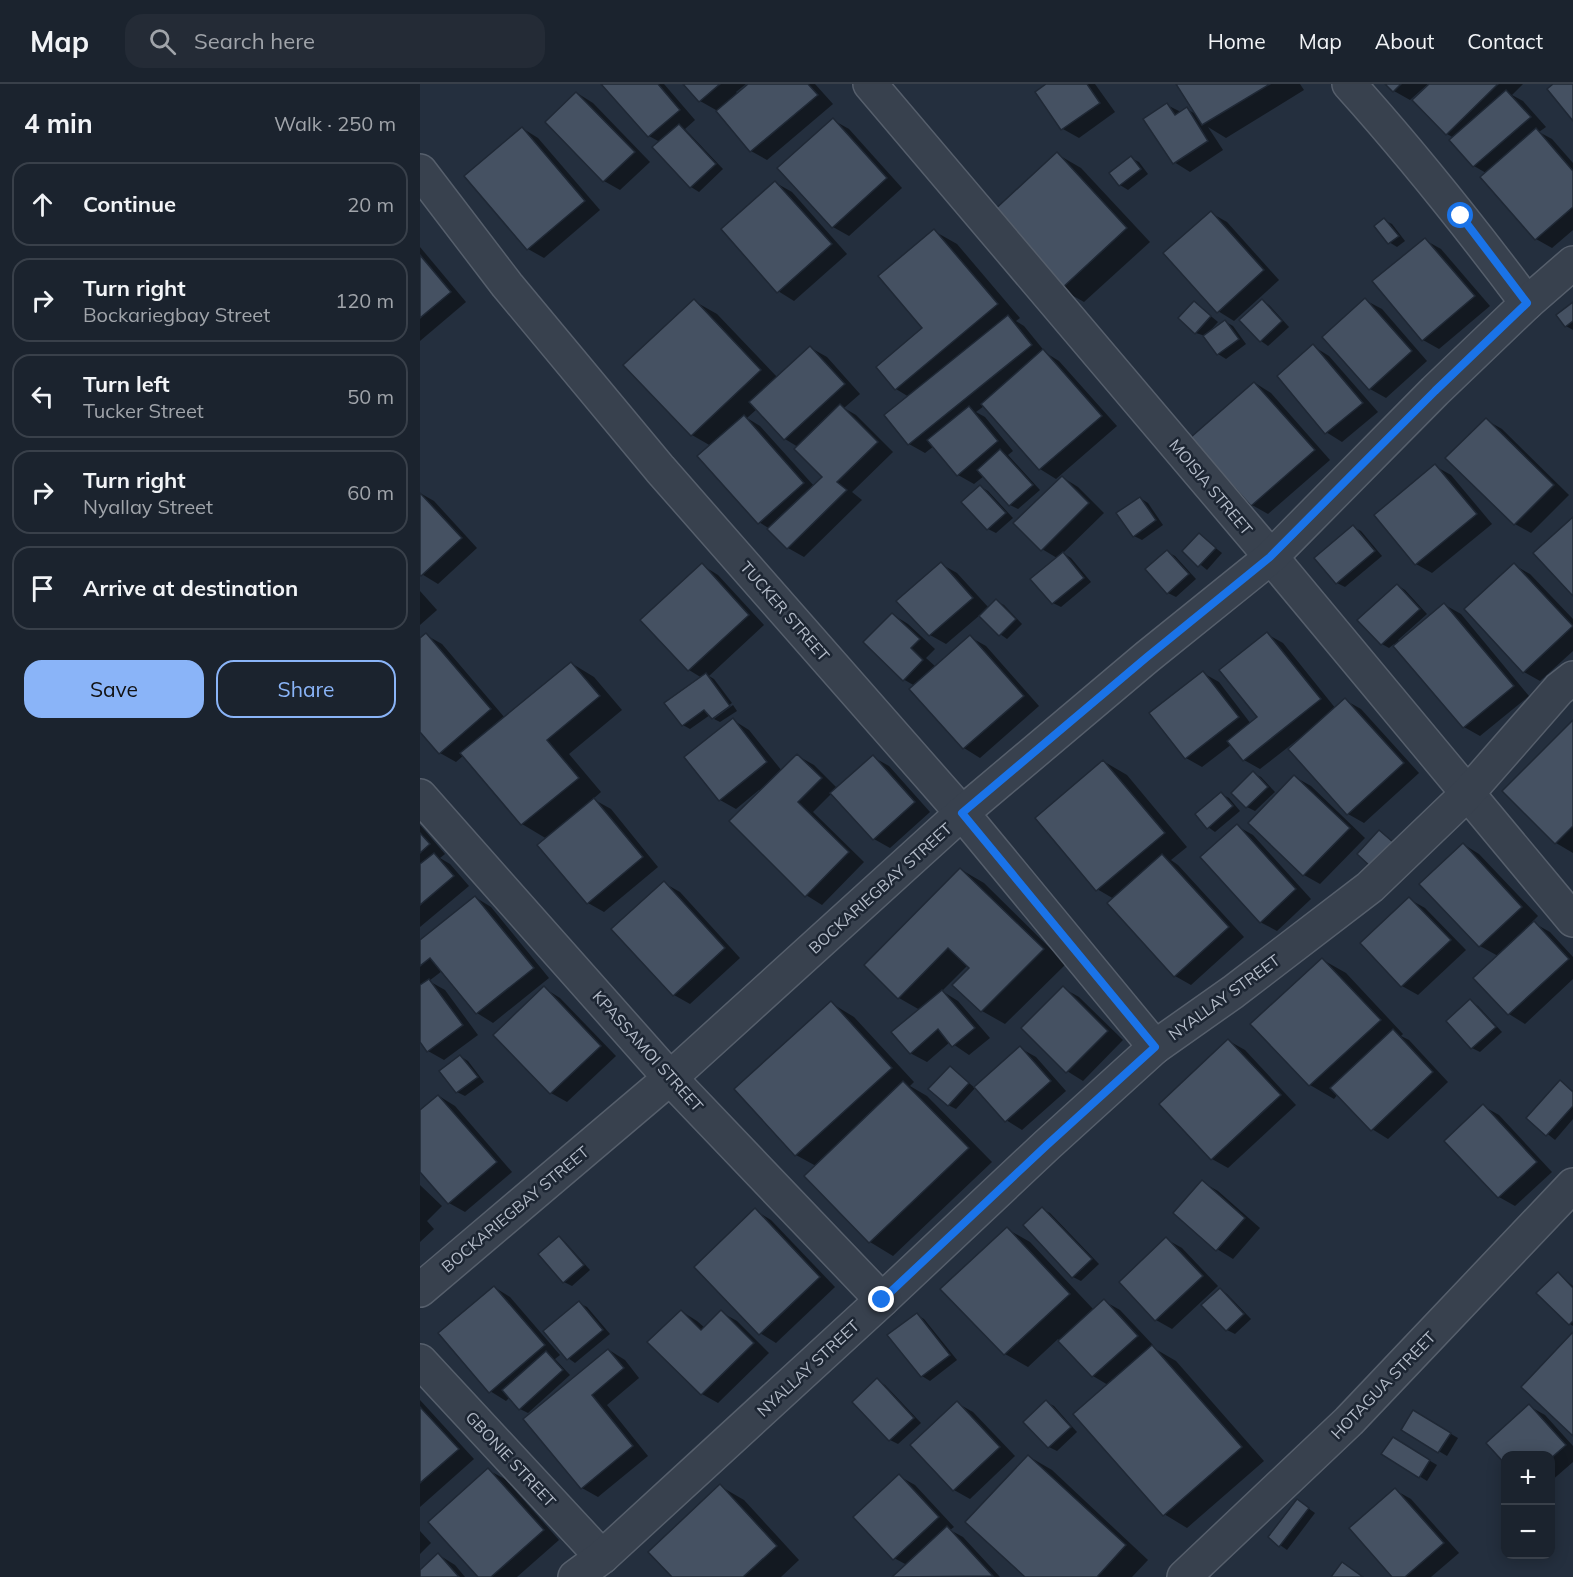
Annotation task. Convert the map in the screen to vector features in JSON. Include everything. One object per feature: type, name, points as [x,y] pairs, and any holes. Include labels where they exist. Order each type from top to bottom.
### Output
[{"type":"street","name":"MOISIA STREET","points":[[870,84],[1573,920]]},
{"type":"street","points":[[1350,84],[1461,216],[1527,303]]},
{"type":"street","name":"TUCKER STREET","points":[[420,171],[507,285],[660,469],[962,813],[1155,1047]]},
{"type":"street","name":"BOCKARIEGBAY STREET","points":[[420,1290],[670,1078],[962,813],[1270,557],[1435,391],[1527,303],[1573,263]]},
{"type":"street","name":"NYALLAY STREET","points":[[575,1577],[602,1557],[1155,1047],[1233,992],[1370,887],[1467,794],[1559,689],[1573,678]]},
{"type":"street","name":"KPASSAMOI STREET","points":[[420,796],[670,1078],[882,1300]]},
{"type":"street","name":"HOTAGUA STREET","points":[[1184,1577],[1349,1421],[1573,1185]]},
{"type":"street","name":"GBONIE STREET","points":[[420,1361],[602,1557]]},
{"type":"building","points":[[601,84],[658,84],[680,110],[648,137]]},
{"type":"building","points":[[683,84],[720,84],[699,102]]},
{"type":"building","points":[[748,84],[808,84],[818,95],[750,152],[716,111]]},
{"type":"building","points":[[1046,84],[1087,84],[1100,103],[1061,130],[1035,92]]},
{"type":"building","points":[[1176,84],[1270,84],[1202,125]]},
{"type":"building","points":[[1385,84],[1401,84],[1393,92]]},
{"type":"building","points":[[1429,84],[1498,84],[1446,135],[1412,100]]},
{"type":"building","points":[[1553,84],[1573,84],[1573,121],[1547,89]]},
{"type":"building","points":[[1506,90],[1531,117],[1473,167],[1449,140]]},
{"type":"building","points":[[576,92],[635,152],[603,182],[545,122]]},
{"type":"building","points":[[1167,103],[1175,115],[1187,107],[1208,141],[1173,164],[1143,119]]},
{"type":"building","points":[[833,118],[887,178],[832,228],[777,168]]},
{"type":"building","points":[[679,124],[716,164],[690,188],[652,147]]},
{"type":"building","points":[[522,127],[585,201],[527,250],[464,176]]},
{"type":"building","points":[[1536,128],[1573,171],[1573,207],[1535,240],[1480,177]]},
{"type":"building","points":[[1057,152],[1127,228],[1060,290],[990,214]]},
{"type":"building","points":[[1131,156],[1141,169],[1119,186],[1109,173]]},
{"type":"building","points":[[775,181],[832,244],[777,293],[721,229]]},
{"type":"building","points":[[1211,211],[1264,270],[1217,313],[1163,253]]},
{"type":"building","points":[[1384,218],[1399,236],[1388,244],[1374,226]]},
{"type":"building","points":[[934,229],[998,304],[895,390],[876,367],[922,328],[878,276]]},
{"type":"building","points":[[1425,238],[1475,296],[1422,341],[1372,281]]},
{"type":"building","points":[[420,255],[451,292],[420,318]]},
{"type":"building","points":[[1365,298],[1412,351],[1369,390],[1322,337]]},
{"type":"building","points":[[694,299],[761,370],[691,436],[623,365]]},
{"type":"building","points":[[1262,299],[1282,321],[1260,342],[1239,320]]},
{"type":"building","points":[[1194,301],[1211,316],[1195,334],[1178,318]]},
{"type":"building","points":[[1573,302],[1573,321],[1565,327],[1556,315]]},
{"type":"building","points":[[1008,315],[1032,345],[908,445],[884,415]]},
{"type":"building","points":[[1225,320],[1239,339],[1217,355],[1203,336]]},
{"type":"building","points":[[1313,344],[1363,403],[1325,434],[1277,376]]},
{"type":"building","points":[[810,346],[845,384],[784,440],[749,402]]},
{"type":"building","points":[[1043,349],[1102,416],[1039,470],[981,404]]},
{"type":"building","points":[[1254,382],[1315,450],[1251,506],[1190,438]]},
{"type":"building","points":[[840,404],[878,442],[837,482],[847,490],[787,549],[767,529],[822,477],[794,449]]},
{"type":"building","points":[[969,406],[998,441],[957,476],[927,440]]},
{"type":"building","points":[[744,415],[804,483],[758,524],[697,456]]},
{"type":"building","points":[[1486,418],[1554,485],[1514,525],[1445,458]]},
{"type":"building","points":[[1000,449],[1033,485],[1009,506],[977,470]]},
{"type":"building","points":[[1435,464],[1477,514],[1415,565],[1374,515]]},
{"type":"building","points":[[1062,476],[1089,503],[1041,551],[1013,523]]},
{"type":"building","points":[[980,485],[1006,513],[987,530],[961,502]]},
{"type":"building","points":[[420,493],[462,538],[421,576],[420,575]]},
{"type":"building","points":[[1140,497],[1156,520],[1133,537],[1116,513]]},
{"type":"building","points":[[1573,517],[1573,596],[1533,553]]},
{"type":"building","points":[[1353,525],[1375,551],[1336,584],[1314,558]]},
{"type":"building","points":[[1199,533],[1216,548],[1198,567],[1182,551]]},
{"type":"building","points":[[1167,550],[1189,574],[1167,594],[1145,569]]},
{"type":"building","points":[[1063,552],[1084,578],[1052,604],[1030,579]]},
{"type":"building","points":[[941,562],[973,598],[929,636],[896,601]]},
{"type":"building","points":[[702,563],[749,615],[688,671],[640,620]]},
{"type":"building","points":[[1514,563],[1573,626],[1523,673],[1464,609]]},
{"type":"building","points":[[1397,584],[1420,609],[1381,645],[1357,620]]},
{"type":"building","points":[[996,599],[1016,619],[999,636],[979,616]]},
{"type":"building","points":[[1444,603],[1514,686],[1463,728],[1393,646]]},
{"type":"building","points":[[892,613],[920,639],[911,648],[923,660],[903,681],[863,642]]},
{"type":"building","points":[[1267,632],[1321,699],[1243,761],[1227,741],[1257,717],[1219,670]]},
{"type":"building","points":[[426,633],[491,709],[439,754],[420,732],[420,638]]},
{"type":"building","points":[[970,635],[1024,696],[963,749],[909,689]]},
{"type":"building","points":[[571,662],[600,696],[547,740],[579,778],[521,825],[460,753]]},
{"type":"building","points":[[1203,671],[1239,717],[1185,759],[1149,713]]},
{"type":"building","points":[[706,673],[730,706],[712,719],[704,710],[682,726],[664,703]]},
{"type":"building","points":[[1345,698],[1404,763],[1347,815],[1288,749]]},
{"type":"building","points":[[733,718],[767,762],[719,801],[684,757]]},
{"type":"building","points":[[1573,720],[1573,826],[1555,844],[1502,791]]},
{"type":"building","points":[[797,754],[822,778],[798,802],[849,852],[805,897],[729,821]]},
{"type":"building","points":[[873,755],[915,802],[873,840],[830,793]]},
{"type":"building","points":[[1103,760],[1165,833],[1096,891],[1035,818]]},
{"type":"building","points":[[1253,771],[1268,787],[1246,808],[1231,793]]},
{"type":"building","points":[[1294,775],[1350,828],[1303,876],[1248,823]]},
{"type":"building","points":[[1221,792],[1233,806],[1207,829],[1195,814]]},
{"type":"building","points":[[594,798],[643,857],[587,904],[537,845]]},
{"type":"building","points":[[1237,824],[1296,889],[1260,923],[1200,857]]},
{"type":"building","points":[[1379,830],[1394,843],[1371,867],[1357,854]]},
{"type":"building","points":[[420,833],[430,844],[420,853]]},
{"type":"building","points":[[1463,843],[1522,907],[1479,947],[1419,884]]},
{"type":"building","points":[[434,853],[454,876],[420,905],[420,864]]},
{"type":"building","points":[[1162,854],[1229,927],[1174,977],[1107,903]]},
{"type":"building","points":[[960,868],[1044,949],[981,1012],[952,985],[969,968],[948,948],[898,999],[864,965]]},
{"type":"building","points":[[664,881],[725,948],[673,996],[611,929]]},
{"type":"building","points":[[475,896],[534,968],[476,1014],[430,958],[420,966],[420,940]]},
{"type":"building","points":[[1409,897],[1451,940],[1401,987],[1360,943]]},
{"type":"building","points":[[1534,921],[1569,959],[1508,1015],[1473,978]]},
{"type":"building","points":[[1322,958],[1381,1020],[1309,1086],[1250,1024]]},
{"type":"building","points":[[429,979],[463,1025],[427,1052],[420,1042],[420,985]]},
{"type":"building","points":[[544,986],[601,1046],[550,1094],[493,1035]]},
{"type":"building","points":[[1063,986],[1108,1031],[1066,1073],[1021,1028]]},
{"type":"building","points":[[942,990],[975,1028],[952,1047],[938,1029],[910,1054],[891,1032]]},
{"type":"building","points":[[1470,999],[1496,1027],[1471,1049],[1446,1021]]},
{"type":"building","points":[[831,1001],[892,1068],[795,1156],[734,1089]]},
{"type":"building","points":[[1393,1029],[1433,1072],[1371,1131],[1330,1088]]},
{"type":"building","points":[[1228,1039],[1281,1095],[1211,1160],[1159,1104]]},
{"type":"building","points":[[1020,1046],[1051,1081],[1005,1122],[974,1087]]},
{"type":"building","points":[[460,1055],[478,1077],[456,1093],[439,1071]]},
{"type":"building","points":[[950,1066],[969,1083],[948,1106],[928,1089]]},
{"type":"building","points":[[1560,1080],[1573,1092],[1573,1106],[1546,1136],[1526,1118]]},
{"type":"building","points":[[903,1081],[969,1148],[869,1243],[804,1176]]},
{"type":"building","points":[[438,1095],[497,1162],[448,1204],[420,1172],[420,1110]]},
{"type":"building","points":[[1483,1104],[1537,1162],[1498,1198],[1444,1141]]},
{"type":"building","points":[[1202,1180],[1245,1218],[1216,1251],[1173,1213]]},
{"type":"building","points":[[1042,1207],[1092,1259],[1072,1278],[1023,1225]]},
{"type":"building","points":[[755,1208],[820,1277],[759,1335],[694,1267]]},
{"type":"building","points":[[1007,1227],[1070,1294],[1004,1355],[940,1289]]},
{"type":"building","points":[[559,1236],[584,1265],[563,1283],[538,1254]]},
{"type":"building","points":[[1166,1237],[1203,1276],[1155,1321],[1119,1282]]},
{"type":"building","points":[[1558,1272],[1573,1288],[1573,1321],[1569,1325],[1536,1293]]},
{"type":"building","points":[[494,1286],[545,1345],[489,1393],[438,1333]]},
{"type":"building","points":[[1220,1288],[1244,1314],[1226,1331],[1201,1305]]},
{"type":"building","points":[[1104,1299],[1138,1336],[1092,1377],[1058,1341]]},
{"type":"building","points":[[579,1301],[603,1330],[567,1360],[543,1331]]},
{"type":"building","points":[[681,1310],[701,1330],[721,1310],[754,1343],[701,1395],[647,1342]]},
{"type":"building","points":[[917,1313],[950,1355],[921,1377],[887,1335]]},
{"type":"building","points":[[1573,1332],[1573,1436],[1521,1387]]},
{"type":"building","points":[[1152,1345],[1242,1447],[1163,1516],[1073,1414]]},
{"type":"building","points":[[608,1349],[624,1368],[592,1395],[633,1446],[581,1489],[523,1419]]},
{"type":"building","points":[[546,1351],[563,1370],[519,1410],[502,1390]]},
{"type":"building","points":[[877,1378],[914,1418],[889,1441],[852,1402]]},
{"type":"building","points":[[1046,1400],[1071,1427],[1048,1448],[1023,1422]]},
{"type":"building","points":[[957,1401],[1000,1447],[953,1491],[910,1445]]},
{"type":"building","points":[[1529,1404],[1566,1445],[1555,1455],[1555,1451],[1501,1451],[1501,1460],[1486,1443]]},
{"type":"building","points":[[420,1407],[459,1449],[420,1483]]},
{"type":"building","points":[[1413,1410],[1451,1433],[1438,1453],[1401,1430]]},
{"type":"building","points":[[1393,1437],[1430,1460],[1419,1478],[1381,1454]]},
{"type":"building","points":[[1028,1455],[1126,1545],[1097,1577],[1025,1577],[965,1522]]},
{"type":"building","points":[[488,1468],[544,1530],[491,1577],[478,1577],[428,1522]]},
{"type":"building","points":[[899,1474],[939,1517],[893,1560],[853,1517]]},
{"type":"building","points":[[720,1484],[777,1546],[743,1577],[672,1577],[648,1552]]},
{"type":"building","points":[[1395,1488],[1444,1543],[1405,1577],[1392,1577],[1349,1528]]},
{"type":"building","points":[[1297,1499],[1309,1508],[1279,1547],[1268,1537]]},
{"type":"building","points":[[947,1526],[993,1576],[892,1577]]},
{"type":"building","points":[[438,1553],[459,1577],[420,1577],[420,1570]]},
{"type":"building","points":[[1342,1562],[1363,1577],[1331,1577]]},
{"type":"route","points":[[882,1300],[1155,1047],[962,813],[1270,557],[1435,391],[1527,303],[1461,216]]}]
